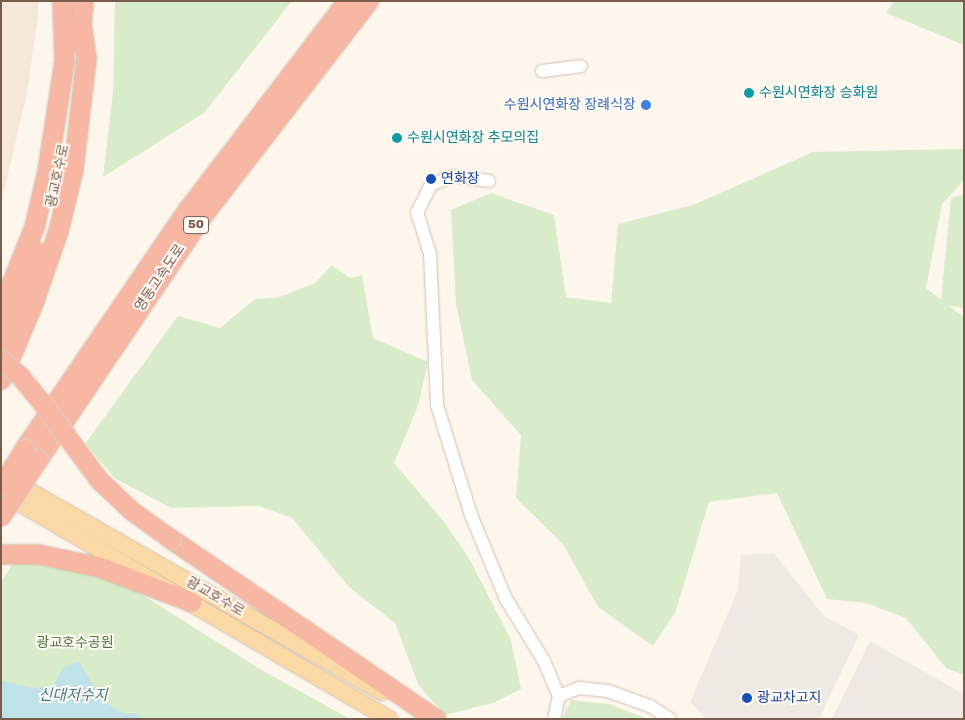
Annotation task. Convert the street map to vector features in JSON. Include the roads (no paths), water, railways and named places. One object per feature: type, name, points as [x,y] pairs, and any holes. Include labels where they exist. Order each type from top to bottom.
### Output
[{"type":"highway","name":"광교호수로","points":[[1,343],[47,228],[67,94],[60,28],[62,1]]},
{"type":"highway","name":"광교호수로","points":[[1,309],[34,227],[82,30],[84,1]]},
{"type":"highway","name":"영동고속도로","points":[[1,516],[31,454],[188,209],[348,1]]},
{"type":"highway","name":"영동고속도로","points":[[1,485],[31,454],[202,216],[368,1]]},
{"type":"highway","points":[[1,279],[18,240],[60,28]]},
{"type":"highway","points":[[1,379],[33,303],[55,240],[73,169],[86,58],[82,30]]},
{"type":"highway","points":[[1,360],[20,376],[46,407],[74,450],[99,480],[132,511],[436,719]]},
{"type":"highway","points":[[1,554],[38,554],[100,567],[192,602]]},
{"type":"main road","name":"광교호수로","points":[[1,474],[430,719]]},
{"type":"main road","name":"광교호수로","points":[[1,492],[390,719]]},
{"type":"street","points":[[542,71],[581,66]]},
{"type":"street","points":[[489,181],[453,176],[430,185],[417,212],[430,254],[437,405],[472,515],[506,599],[544,662],[560,696],[554,719]]},
{"type":"street","points":[[560,696],[579,688],[608,691],[650,706],[670,719]]},
{"type":"water","name":"신대저수지","points":[[79,661],[101,699],[124,714],[136,713],[144,719],[1,719],[2,681],[34,688],[53,686],[63,668]]},
{"type":"place","name":"수원시연화장 승화원","points":[[749,93]]},
{"type":"place","name":"수원시연화장 장례식장","points":[[646,105]]},
{"type":"place","name":"수원시연화장 추모의집","points":[[397,138]]},
{"type":"place","name":"연화장","points":[[431,179]]},
{"type":"place","name":"광교차고지","points":[[747,698]]},
{"type":"park label","name":"광교호수공원","points":[[75,643]]}]
